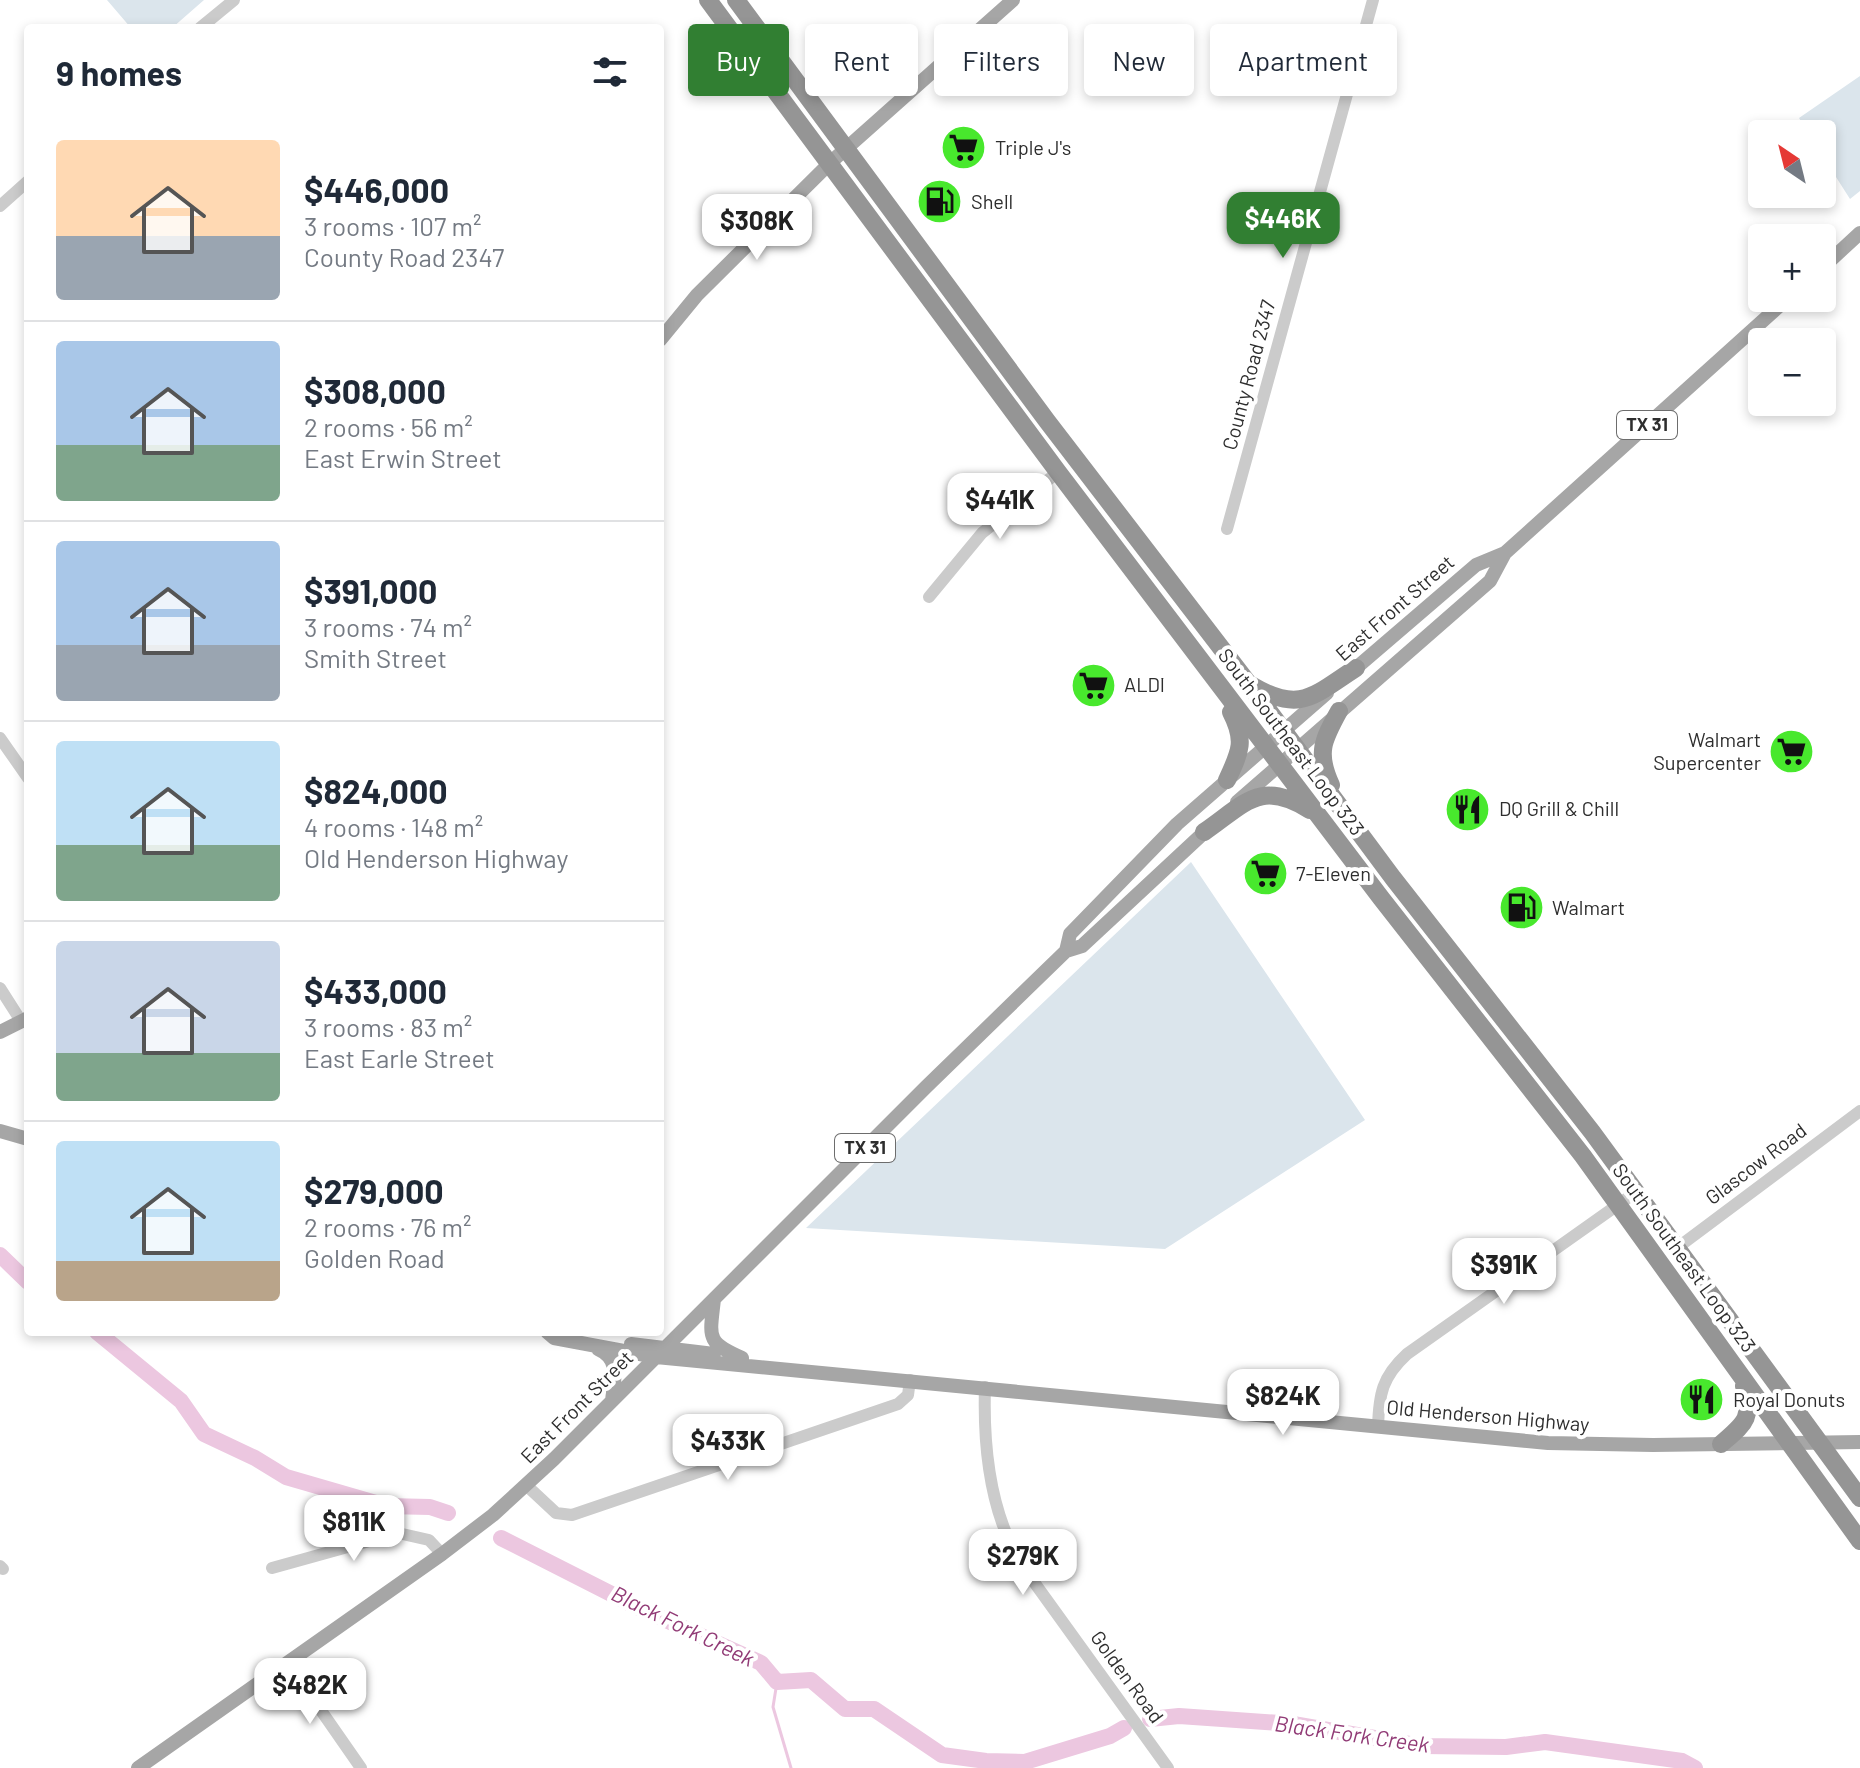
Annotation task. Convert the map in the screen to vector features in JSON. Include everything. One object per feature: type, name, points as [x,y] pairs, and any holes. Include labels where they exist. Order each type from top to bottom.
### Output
[{"type":"highway","name":"South Southeast Loop 323","points":[[708,0],[1318,816],[1561,1126],[1860,1541]]},
{"type":"highway","name":"South Southeast Loop 323","points":[[736,0],[1047,421],[1636,1192],[1860,1498]]},
{"type":"highway","points":[[1248,683],[1280,699],[1296,701],[1317,694],[1356,668]]},
{"type":"highway","points":[[1210,671],[1241,736],[1238,756],[1227,780]]},
{"type":"highway","points":[[1339,711],[1324,740],[1322,756],[1324,771],[1342,809]]},
{"type":"highway","points":[[1204,832],[1249,801],[1264,795],[1286,797],[1318,816]]},
{"type":"highway","points":[[1472,1015],[1490,1002]]},
{"type":"highway","points":[[1721,1444],[1748,1417],[1749,1406],[1741,1376]]},
{"type":"highway","points":[[1860,1471],[1860,1483]]},
{"type":"main road","points":[[664,335],[697,295],[831,162],[1013,0]]},
{"type":"main road","points":[[1836,255],[1860,233]]},
{"type":"main road","name":"TX 31","points":[[1505,553],[1772,312]]},
{"type":"main road","name":"East Front Street","points":[[1066,951],[1070,934],[1177,824],[1476,565],[1505,553]]},
{"type":"main road","name":"East Front Street","points":[[138,1768],[493,1515],[1066,951],[1082,946],[1280,763],[1490,581],[1505,553]]},
{"type":"main road","points":[[0,1032],[24,1019]]},
{"type":"main road","points":[[0,1131],[24,1138]]},
{"type":"main road","points":[[714,1299],[711,1328],[714,1342],[742,1358]]},
{"type":"main road","name":"Old Henderson Highway","points":[[552,1336],[594,1347],[742,1358],[770,1362],[780,1367]]},
{"type":"main road","name":"Old Henderson Highway","points":[[588,1336],[661,1352],[769,1369],[780,1367],[1548,1443],[1860,1442]]},
{"type":"main road","points":[[594,1347],[607,1353],[615,1365],[612,1401]]},
{"type":"street","points":[[205,24],[234,0]]},
{"type":"street","name":"County Road 2347","points":[[1227,529],[1373,0]]},
{"type":"street","points":[[0,206],[24,185]]},
{"type":"street","points":[[929,597],[982,533],[1058,472]]},
{"type":"street","points":[[0,738],[24,772]]},
{"type":"street","points":[[0,988],[24,1019]]},
{"type":"street","name":"Glascow Road","points":[[1677,1248],[1860,1111]]},
{"type":"street","points":[[1378,1427],[1383,1386],[1391,1368],[1636,1192]]},
{"type":"street","points":[[526,1485],[556,1513],[572,1515],[898,1404],[908,1395],[910,1380]]},
{"type":"street","name":"Golden Road","points":[[985,1387],[986,1446],[998,1514],[1008,1541],[1034,1583],[1168,1768]]},
{"type":"street","points":[[272,1568],[398,1533],[429,1540],[442,1554]]},
{"type":"street","points":[[288,1663],[361,1768]]},
{"type":"shaded area","points":[[107,0],[204,0],[177,24],[128,24]]},
{"type":"shaded area","points":[[1860,76],[1860,191],[1850,199],[1836,177],[1836,120],[1799,118]]},
{"type":"shaded area","points":[[1191,862],[1365,1120],[1165,1249],[806,1228]]},
{"type":"waterway","name":"Black Fork Creek","points":[[0,1255],[24,1278]]},
{"type":"waterway","name":"Black Fork Creek","points":[[102,1336],[181,1401],[204,1434],[255,1458],[286,1477],[386,1506],[430,1507],[448,1513]]},
{"type":"waterway","name":"Black Fork Creek","points":[[501,1538],[637,1607],[761,1663],[777,1682],[811,1680],[845,1709],[874,1709],[942,1755],[1025,1762],[1110,1736],[1124,1728]]},
{"type":"waterway","points":[[777,1682],[773,1707],[791,1768]]},
{"type":"waterway","name":"Black Fork Creek","points":[[1150,1719],[1179,1716],[1293,1724],[1421,1746],[1506,1747],[1545,1742],[1682,1761],[1695,1768]]},
{"type":"place","name":"Triple J's","points":[[964,148]]},
{"type":"place","name":"Shell","points":[[940,202]]},
{"type":"place","name":"ALDI","points":[[1093,685]]},
{"type":"place","name":"Walmart Supercenter","points":[[1792,752]]},
{"type":"place","name":"DQ Grill & Chill","points":[[1468,809]]},
{"type":"place","name":"7-Eleven","points":[[1265,874]]},
{"type":"place","name":"Walmart","points":[[1521,908]]},
{"type":"place","name":"Royal Donuts","points":[[1702,1400]]}]
